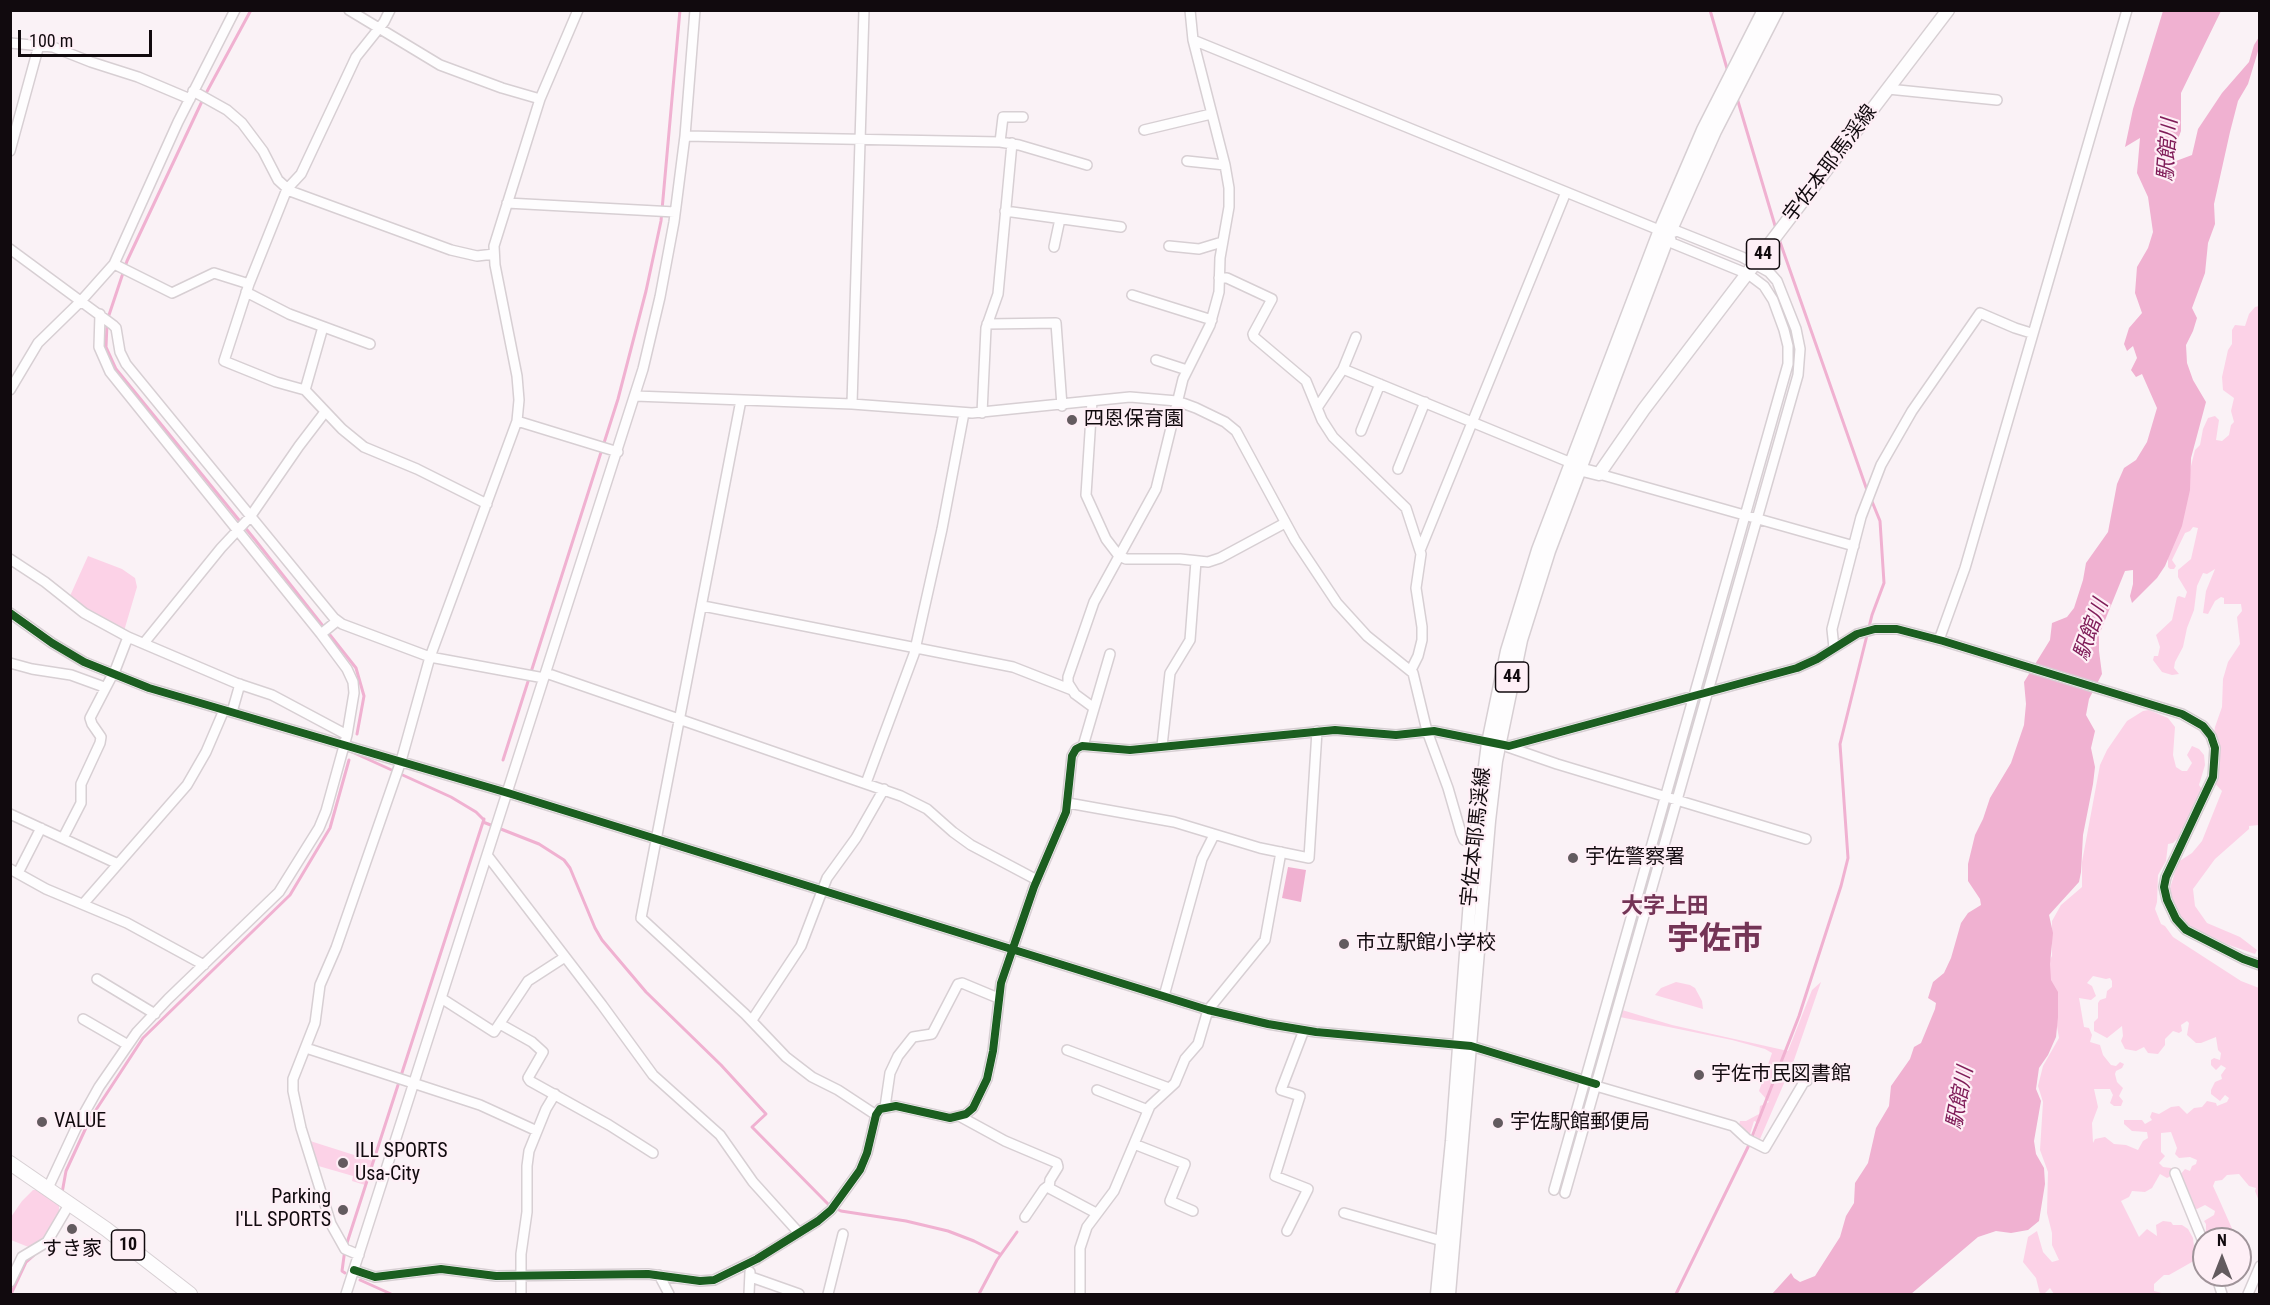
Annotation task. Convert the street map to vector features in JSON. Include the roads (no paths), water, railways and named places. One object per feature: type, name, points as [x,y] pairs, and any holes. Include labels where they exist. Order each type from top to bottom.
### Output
[{"type":"highway","name":"10","points":[[10,1163],[145,1258],[190,1294]]},
{"type":"main road","name":"宇佐本耶馬渓線","points":[[1437,1294],[1498,745],[1500,681],[1514,624],[1529,576],[1574,466],[1703,130],[1764,10]]},
{"type":"main road","name":"宇佐本耶馬渓線","points":[[1664,232],[1777,10]]},
{"type":"main road","name":"宇佐本耶馬渓線","points":[[1599,474],[1644,409],[1948,10]]},
{"type":"main road","points":[[1574,466],[1599,474]]},
{"type":"main road","name":"宇佐本耶馬渓線","points":[[1449,1294],[1465,1046],[1474,845],[1498,745]]},
{"type":"street","points":[[10,390],[38,343],[116,265],[235,10]]},
{"type":"street","points":[[349,10],[440,64],[502,88],[540,99]]},
{"type":"street","points":[[390,10],[356,57],[302,174],[287,189],[247,288],[224,361],[305,390],[349,436],[364,447],[417,469],[487,504]]},
{"type":"street","points":[[359,1255],[345,1250],[331,1224],[301,1128],[293,1091],[293,1079],[315,1023],[320,985],[336,948],[401,761],[430,657],[517,422],[519,400],[517,376],[494,254],[496,235],[540,99],[578,10]]},
{"type":"street","points":[[346,1294],[635,396],[654,325],[665,211],[685,136],[695,10]]},
{"type":"street","points":[[852,404],[864,10]]},
{"type":"street","points":[[1072,690],[1068,677],[1084,628],[1094,602],[1156,489],[1177,401],[1187,370],[1212,320],[1218,301],[1222,242],[1229,201],[1225,165],[1193,40],[1190,10]]},
{"type":"street","points":[[1941,640],[1965,568],[2031,333],[2127,10]]},
{"type":"street","points":[[1193,40],[1664,232],[1672,243],[1752,269],[1769,272],[1782,290],[1797,335],[1800,349],[1798,375],[1565,1193]]},
{"type":"street","points":[[10,43],[53,47],[91,62],[210,100],[227,110],[247,129],[267,157],[278,180],[287,189],[451,250],[477,256],[494,254]]},
{"type":"street","points":[[10,151],[39,45]]},
{"type":"street","points":[[1888,89],[1996,100]]},
{"type":"street","points":[[1144,130],[1211,114]]},
{"type":"street","points":[[1000,142],[1003,117],[1023,117]]},
{"type":"street","points":[[685,136],[1000,142],[1012,143],[1088,165]]},
{"type":"street","points":[[982,413],[987,324],[998,294],[1012,143]]},
{"type":"street","points":[[1187,161],[1225,165]]},
{"type":"street","points":[[1411,670],[1422,640],[1416,588],[1421,548],[1566,192]]},
{"type":"street","points":[[507,203],[665,211]]},
{"type":"street","points":[[1005,211],[1121,227]]},
{"type":"street","points":[[1054,247],[1060,219]]},
{"type":"street","points":[[1169,246],[1199,249],[1222,242]]},
{"type":"street","points":[[10,249],[116,328],[120,352],[126,364],[322,633],[347,669],[353,682],[353,700],[347,735],[323,821],[289,880],[279,892],[155,1014],[128,1045],[76,1128],[47,1242],[24,1255],[10,1282]]},
{"type":"street","points":[[116,265],[172,293],[214,273],[247,288],[289,315],[370,344]]},
{"type":"street","points":[[1554,1190],[1785,377],[1788,358],[1786,339],[1773,300],[1752,269]]},
{"type":"street","points":[[1219,278],[1227,278],[1272,299],[1253,336],[1306,381],[1317,408],[1333,437],[1403,504],[1421,548]]},
{"type":"street","points":[[1132,296],[1212,320]]},
{"type":"street","points":[[1834,648],[1832,629],[1862,517],[1881,465],[1912,411],[1980,313],[2031,333]]},
{"type":"street","points":[[101,315],[99,347],[110,372],[243,524],[335,622],[430,657],[545,675],[884,789],[922,806],[971,846],[1037,880]]},
{"type":"street","points":[[987,324],[1056,323],[1062,406]]},
{"type":"street","points":[[305,390],[323,327]]},
{"type":"street","points":[[1317,408],[1343,369],[1356,337]]},
{"type":"street","points":[[1156,360],[1187,370]]},
{"type":"street","points":[[1343,369],[1472,421],[1574,466]]},
{"type":"street","points":[[1361,431],[1380,384]]},
{"type":"street","points":[[635,396],[852,404],[964,413],[1062,406],[1130,397],[1177,401],[1225,422],[1236,431],[1285,523],[1338,603],[1367,636],[1411,670],[1416,681],[1427,731],[1448,788],[1461,833],[1464,840],[1474,845]]},
{"type":"street","points":[[741,400],[703,606],[641,914],[643,922],[752,1020],[781,1053],[805,1072],[876,1115]]},
{"type":"street","points":[[1092,401],[1086,495],[1106,539],[1118,556],[1126,559],[1215,560],[1285,523]]},
{"type":"street","points":[[1398,469],[1425,402]]},
{"type":"street","points":[[144,643],[243,524],[326,412]]},
{"type":"street","points":[[866,783],[915,647],[942,529],[964,413]]},
{"type":"street","points":[[517,422],[618,452]]},
{"type":"street","points":[[1599,474],[1854,546]]},
{"type":"street","points":[[10,559],[45,582],[84,613],[128,637],[272,695],[347,735]]},
{"type":"street","points":[[1162,746],[1170,672],[1190,639],[1196,561]]},
{"type":"street","points":[[703,606],[1013,667],[1072,690],[1094,708]]},
{"type":"street","points":[[10,613],[69,653],[149,688],[508,793],[1208,1010],[1304,1030],[1465,1046],[1733,1126],[1747,1139],[1765,1148],[1804,1082],[1807,1081]]},
{"type":"street","points":[[322,633],[335,622]]},
{"type":"street","points":[[1498,745],[1797,668],[1857,634],[1882,628],[1904,630],[1941,640],[2182,714],[2200,723],[2211,736],[2215,748],[2215,767],[2210,786],[2166,877],[2164,886],[2167,900],[2176,919],[2186,930],[2259,965]]},
{"type":"street","points":[[63,838],[81,803],[81,784],[100,743],[101,737],[90,718],[104,687],[113,674],[128,637]]},
{"type":"street","points":[[1083,746],[1110,654]]},
{"type":"street","points":[[10,663],[71,675],[104,687]]},
{"type":"street","points":[[84,903],[188,785],[240,684]]},
{"type":"street","points":[[961,1117],[973,1108],[987,1079],[993,1051],[1002,978],[1037,880],[1068,803],[1072,756],[1076,749],[1083,746],[1124,751],[1342,730],[1396,735],[1427,731],[1453,734],[1498,745],[1806,839]]},
{"type":"street","points":[[1068,803],[1174,822],[1214,835],[1309,858],[1313,828],[1311,802],[1317,731]]},
{"type":"street","points":[[752,1020],[801,946],[827,878],[856,838],[884,789]]},
{"type":"street","points":[[10,814],[118,864]]},
{"type":"street","points":[[41,828],[14,871],[46,889],[127,923],[204,965]]},
{"type":"street","points":[[1164,996],[1202,859],[1214,835]]},
{"type":"street","points":[[1080,1294],[1082,1240],[1096,1213],[1114,1191],[1148,1110],[1152,1103],[1175,1083],[1185,1059],[1198,1044],[1208,1010],[1265,940],[1281,852]]},
{"type":"street","points":[[487,855],[653,1075],[720,1135],[753,1182],[800,1233]]},
{"type":"street","points":[[441,998],[491,1031],[496,1031],[528,981],[565,957]]},
{"type":"street","points":[[97,979],[155,1014]]},
{"type":"street","points":[[885,1107],[890,1073],[895,1062],[913,1037],[932,1034],[958,984],[962,983],[998,998]]},
{"type":"street","points":[[83,1019],[128,1045]]},
{"type":"street","points":[[500,1024],[542,1050],[542,1056],[528,1079],[653,1153]]},
{"type":"street","points":[[1287,1231],[1308,1189],[1275,1176],[1300,1096],[1281,1090],[1304,1030]]},
{"type":"street","points":[[306,1048],[486,1107],[537,1131]]},
{"type":"street","points":[[1067,1050],[1169,1088]]},
{"type":"street","points":[[1096,1090],[1148,1110]]},
{"type":"street","points":[[521,1294],[527,1214],[527,1166],[530,1148],[546,1109],[555,1094]]},
{"type":"street","points":[[354,1270],[375,1277],[441,1269],[488,1276],[659,1275],[709,1281],[747,1265],[800,1233],[831,1210],[855,1178],[867,1153],[876,1115],[885,1107],[896,1106],[939,1117],[961,1117],[999,1138],[1057,1163],[1058,1167],[1048,1186],[1025,1217]]},
{"type":"street","points":[[1134,1144],[1185,1164],[1170,1201],[1193,1211]]},
{"type":"street","points":[[2175,1173],[2197,1227]]},
{"type":"street","points":[[1048,1186],[1070,1201],[1096,1213]]},
{"type":"street","points":[[1344,1213],[1442,1240]]},
{"type":"street","points":[[828,1294],[843,1234]]},
{"type":"street","points":[[747,1265],[751,1277],[749,1294]]},
{"type":"street","points":[[2248,1294],[2259,1266]]},
{"type":"street","points":[[659,1275],[669,1294]]},
{"type":"street","points":[[751,1277],[799,1294]]},
{"type":"water","name":"駅館川","points":[[2163,11],[2221,11],[2181,93],[2181,131],[2173,152],[2176,161],[2192,155],[2198,129],[2222,93],[2249,62],[2259,37],[2259,48],[2248,84],[2238,101],[2230,132],[2214,204],[2215,224],[2208,243],[2205,273],[2192,308],[2197,318],[2186,345],[2187,363],[2193,380],[2206,402],[2191,458],[2190,490],[2182,526],[2165,566],[2157,578],[2132,603],[2130,596],[2133,570],[2125,571],[2099,635],[2102,674],[2089,699],[2086,715],[2095,731],[2091,748],[2095,767],[2083,835],[2081,872],[2079,882],[2049,915],[2053,933],[2051,980],[2058,992],[2058,1017],[2056,1037],[2039,1068],[2036,1089],[2041,1101],[2034,1141],[2036,1154],[2044,1168],[2045,1184],[2039,1221],[2028,1230],[2011,1233],[1996,1231],[1978,1237],[1911,1294],[1772,1294],[1791,1273],[1800,1282],[1815,1276],[1840,1237],[1846,1216],[1854,1203],[1855,1183],[1868,1163],[1876,1128],[1889,1106],[1891,1086],[1910,1059],[1914,1047],[1921,1043],[1935,1009],[1936,1003],[1928,998],[1933,982],[1944,973],[1961,923],[1968,913],[1981,905],[1980,899],[1968,881],[1968,864],[1975,835],[1990,798],[2011,763],[2024,725],[2026,704],[2024,682],[2050,640],[2052,623],[2067,617],[2074,608],[2086,563],[2108,532],[2117,484],[2124,468],[2136,460],[2147,442],[2157,408],[2142,374],[2136,377],[2131,370],[2137,358],[2133,346],[2127,351],[2124,344],[2129,328],[2142,313],[2135,293],[2137,267],[2148,248],[2153,232],[2148,197],[2137,173],[2140,138],[2125,147],[2133,109]]},
{"type":"water","points":[[1288,867],[1306,870],[1301,902],[1282,898]]},
{"type":"waterway","points":[[108,318],[127,261],[204,97],[251,10]]},
{"type":"waterway","points":[[503,760],[618,399],[646,291],[661,221],[680,10]]},
{"type":"waterway","points":[[1710,10],[1728,72]]},
{"type":"waterway","points":[[1737,98],[1776,229]]},
{"type":"waterway","points":[[1779,239],[1868,493]]},
{"type":"waterway","points":[[107,324],[106,347],[116,369],[356,668],[364,696],[357,734]]},
{"type":"waterway","points":[[1676,1294],[1748,1147],[1799,1016],[1848,858],[1840,744],[1872,615],[1884,583],[1880,521],[1871,499]]},
{"type":"waterway","points":[[352,752],[451,797],[476,812],[484,820]]},
{"type":"waterway","points":[[62,1193],[66,1171],[90,1119],[143,1038],[290,895],[330,828],[349,760]]},
{"type":"waterway","points":[[345,1273],[342,1271],[345,1249],[484,819]]},
{"type":"waterway","points":[[483,822],[539,844],[564,860],[570,868],[602,940],[646,992],[721,1065],[766,1114],[752,1127],[829,1205],[841,1211],[906,1221],[948,1231],[1000,1254]]},
{"type":"waterway","points":[[979,1294],[997,1260],[1017,1232]]},
{"type":"waterway","points":[[11,1294],[26,1262],[34,1255]]},
{"type":"waterway","points":[[360,1280],[391,1294]]},
{"type":"place","name":"四恩保育園","points":[[1072,420]]},
{"type":"place","name":"宇佐警察署","points":[[1573,858]]},
{"type":"place","name":"市立駅館小学校","points":[[1344,944]]},
{"type":"place","name":"宇佐市民図書館","points":[[1699,1075]]},
{"type":"place","name":"VALUE","points":[[42,1122]]},
{"type":"place","name":"宇佐駅館郵便局","points":[[1498,1123]]},
{"type":"place","name":"ILL SPORTS Usa-City","points":[[343,1163]]},
{"type":"place","name":"Parking I'LL SPORTS","points":[[343,1210]]},
{"type":"place","name":"すき家","points":[[72,1229]]},
{"type":"district","name":"大字上田","points":[[1665,907]]},
{"type":"district","name":"宇佐市","points":[[1715,941]]}]
